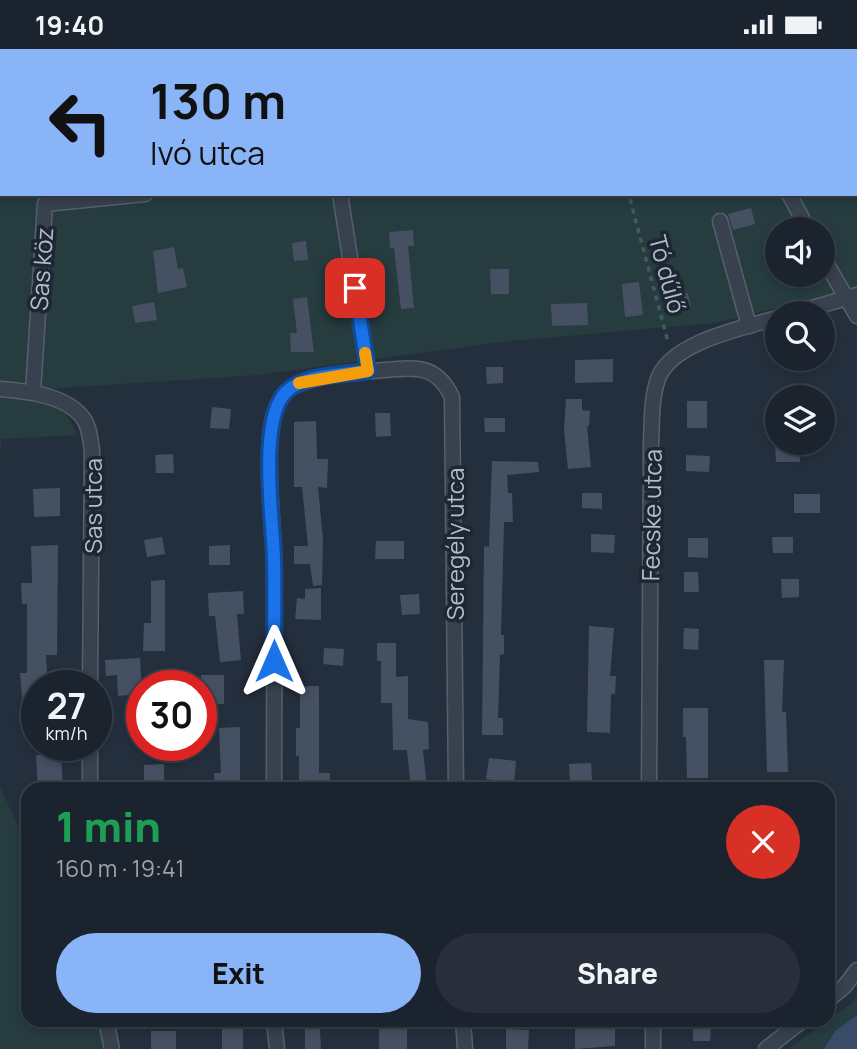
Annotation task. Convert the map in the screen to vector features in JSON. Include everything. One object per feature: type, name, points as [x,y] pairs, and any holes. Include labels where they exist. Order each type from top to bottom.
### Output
[{"type":"street","name":"Sas köz","points":[[33,392],[45,204],[125,196]]},
{"type":"street","points":[[340,196],[368,371]]},
{"type":"street","points":[[790,196],[801,217]]},
{"type":"street","points":[[720,221],[749,326]]},
{"type":"street","points":[[835,273],[853,296],[857,316]]},
{"type":"street","points":[[835,301],[853,296]]},
{"type":"street","points":[[672,358],[707,341],[765,321]]},
{"type":"street","name":"Fecske utca","points":[[649,782],[652,433],[656,385],[665,365],[672,358]]},
{"type":"street","name":"Seregély utca","points":[[274,782],[274,559],[270,485],[273,416],[285,392],[296,384],[368,371],[425,370],[440,377],[452,397],[456,782]]},
{"type":"street","name":"Sas utca","points":[[0,389],[33,392],[68,406],[83,417],[89,431],[92,450],[90,670]]},
{"type":"street","points":[[90,761],[90,782]]},
{"type":"street","points":[[835,994],[857,970]]},
{"type":"street","points":[[107,1027],[112,1049]]},
{"type":"street","points":[[275,1027],[277,1049]]},
{"type":"street","points":[[463,1027],[465,1049]]},
{"type":"street","points":[[653,1027],[653,1049]]},
{"type":"street","points":[[766,1049],[794,1027]]},
{"type":"path","name":"Tó dűlő","points":[[629,199],[672,358]]},
{"type":"green space","points":[[0,196],[857,196],[857,296],[852,290],[806,301],[765,301],[765,311],[714,323],[510,341],[258,375],[44,389],[0,386]]},
{"type":"green space","points":[[0,392],[35,399],[57,408],[66,415],[76,435],[2,439],[0,455]]},
{"type":"green space","points":[[0,786],[21,833],[21,1027],[104,1027],[113,1049],[0,1049]]},
{"type":"green space","points":[[857,996],[857,1015],[835,1031],[824,1049],[788,1049],[819,1027],[835,1027],[835,1015]]},
{"type":"water","points":[[857,1015],[857,1049],[824,1049],[835,1031]]},
{"type":"building","points":[[751,208],[755,224],[733,230],[728,214]]},
{"type":"building","points":[[413,230],[414,246],[408,246],[414,308],[401,309],[394,248],[390,248],[389,232]]},
{"type":"building","points":[[306,241],[308,260],[294,261],[292,243]]},
{"type":"building","points":[[174,247],[178,269],[183,268],[187,287],[158,293],[153,251]]},
{"type":"building","points":[[490,269],[509,269],[509,294],[491,294]]},
{"type":"building","points":[[639,282],[643,315],[625,317],[622,284]]},
{"type":"building","points":[[688,293],[691,306],[674,310],[671,296]]},
{"type":"building","points":[[307,297],[314,352],[291,352],[290,333],[297,333],[293,299]]},
{"type":"building","points":[[154,302],[157,320],[135,323],[132,306]]},
{"type":"building","points":[[587,303],[588,325],[552,326],[551,304]]},
{"type":"building","points":[[613,359],[613,382],[575,383],[575,360]]},
{"type":"building","points":[[486,367],[503,367],[503,383],[487,384]]},
{"type":"building","points":[[566,399],[582,399],[582,410],[590,411],[587,426],[591,467],[568,469],[564,429]]},
{"type":"building","points":[[687,401],[707,401],[707,428],[687,428]]},
{"type":"building","points":[[212,407],[231,409],[229,429],[210,428]]},
{"type":"building","points":[[375,413],[390,413],[391,436],[376,437]]},
{"type":"building","points":[[484,418],[505,418],[505,432],[485,432]]},
{"type":"building","points":[[316,421],[317,459],[328,459],[327,488],[318,487],[323,539],[322,585],[313,586],[310,564],[294,564],[294,546],[308,546],[302,487],[294,487],[294,422]]},
{"type":"building","points":[[173,454],[174,473],[156,473],[155,455]]},
{"type":"building","points":[[686,455],[710,456],[709,472],[686,471]]},
{"type":"building","points":[[776,455],[800,455],[800,462],[776,462]]},
{"type":"building","points":[[492,461],[538,462],[539,472],[507,475],[508,493],[512,493],[513,522],[504,522],[501,635],[504,635],[504,654],[500,655],[498,718],[503,718],[503,735],[482,735],[484,546],[489,547]]},
{"type":"building","points":[[60,488],[60,516],[34,517],[33,489]]},
{"type":"building","points":[[582,493],[602,493],[602,509],[582,508]]},
{"type":"building","points":[[794,494],[820,494],[820,513],[794,513]]},
{"type":"building","points":[[591,534],[615,535],[614,553],[591,552]]},
{"type":"building","points":[[162,537],[165,554],[147,557],[144,540]]},
{"type":"building","points":[[772,537],[793,537],[793,553],[773,553]]},
{"type":"building","points":[[688,538],[708,538],[708,558],[688,557]]},
{"type":"building","points":[[376,541],[404,541],[404,559],[375,559]]},
{"type":"building","points":[[58,545],[57,655],[46,655],[47,670],[27,670],[27,604],[22,604],[21,583],[32,583],[31,546]]},
{"type":"building","points":[[230,545],[230,565],[209,565],[209,546]]},
{"type":"building","points":[[684,572],[698,572],[699,592],[684,592]]},
{"type":"building","points":[[781,579],[799,579],[799,597],[782,598]]},
{"type":"building","points":[[165,580],[165,651],[143,651],[144,623],[151,623],[151,581]]},
{"type":"building","points":[[321,588],[321,620],[295,619],[297,598],[305,599],[305,589]]},
{"type":"building","points":[[243,591],[244,614],[237,614],[241,660],[220,662],[215,616],[209,616],[208,593]]},
{"type":"building","points":[[419,594],[420,614],[402,615],[400,595]]},
{"type":"building","points":[[589,626],[614,628],[610,676],[616,676],[615,694],[611,694],[610,733],[587,732]]},
{"type":"building","points":[[684,628],[699,629],[698,650],[683,649]]},
{"type":"building","points":[[377,643],[396,643],[396,677],[408,676],[408,719],[428,722],[429,749],[423,750],[426,782],[410,782],[407,750],[393,750],[392,703],[381,703],[381,661],[377,661]]},
{"type":"building","points":[[324,648],[344,649],[343,666],[323,664]]},
{"type":"building","points":[[140,658],[141,670],[126,670],[126,695],[118,696],[117,675],[112,675],[112,670],[106,670],[105,660]]},
{"type":"building","points":[[764,660],[784,660],[782,712],[786,712],[788,772],[767,772]]},
{"type":"building","points":[[217,675],[224,675],[224,704],[217,704]]},
{"type":"building","points":[[300,686],[319,686],[319,773],[330,773],[330,782],[299,782],[296,728],[300,728]]},
{"type":"building","points":[[683,708],[708,708],[708,778],[687,778]]},
{"type":"building","points":[[240,727],[240,782],[215,782],[214,773],[221,773],[219,728]]},
{"type":"building","points":[[489,758],[516,761],[514,782],[486,779]]},
{"type":"building","points":[[36,761],[61,761],[63,782],[38,782]]},
{"type":"building","points":[[591,763],[592,780],[570,781],[569,764]]},
{"type":"building","points":[[164,764],[164,780],[144,780],[144,765]]},
{"type":"building","points":[[575,1027],[615,1027],[615,1046],[575,1049]]},
{"type":"building","points":[[693,1027],[711,1027],[710,1041],[693,1041]]},
{"type":"building","points":[[222,1028],[243,1028],[243,1049],[222,1049]]},
{"type":"building","points":[[379,1028],[407,1028],[407,1049],[379,1049]]},
{"type":"building","points":[[305,1029],[320,1029],[321,1049],[305,1049]]},
{"type":"building","points":[[506,1029],[529,1030],[528,1049],[506,1049]]},
{"type":"building","points":[[151,1031],[176,1031],[176,1049],[151,1049]]},
{"type":"slow traffic","points":[[299,383],[368,371],[365,353]]},
{"type":"route","points":[[274,661],[274,559],[270,485],[273,416],[285,392],[296,384],[368,371],[355,288]]}]
